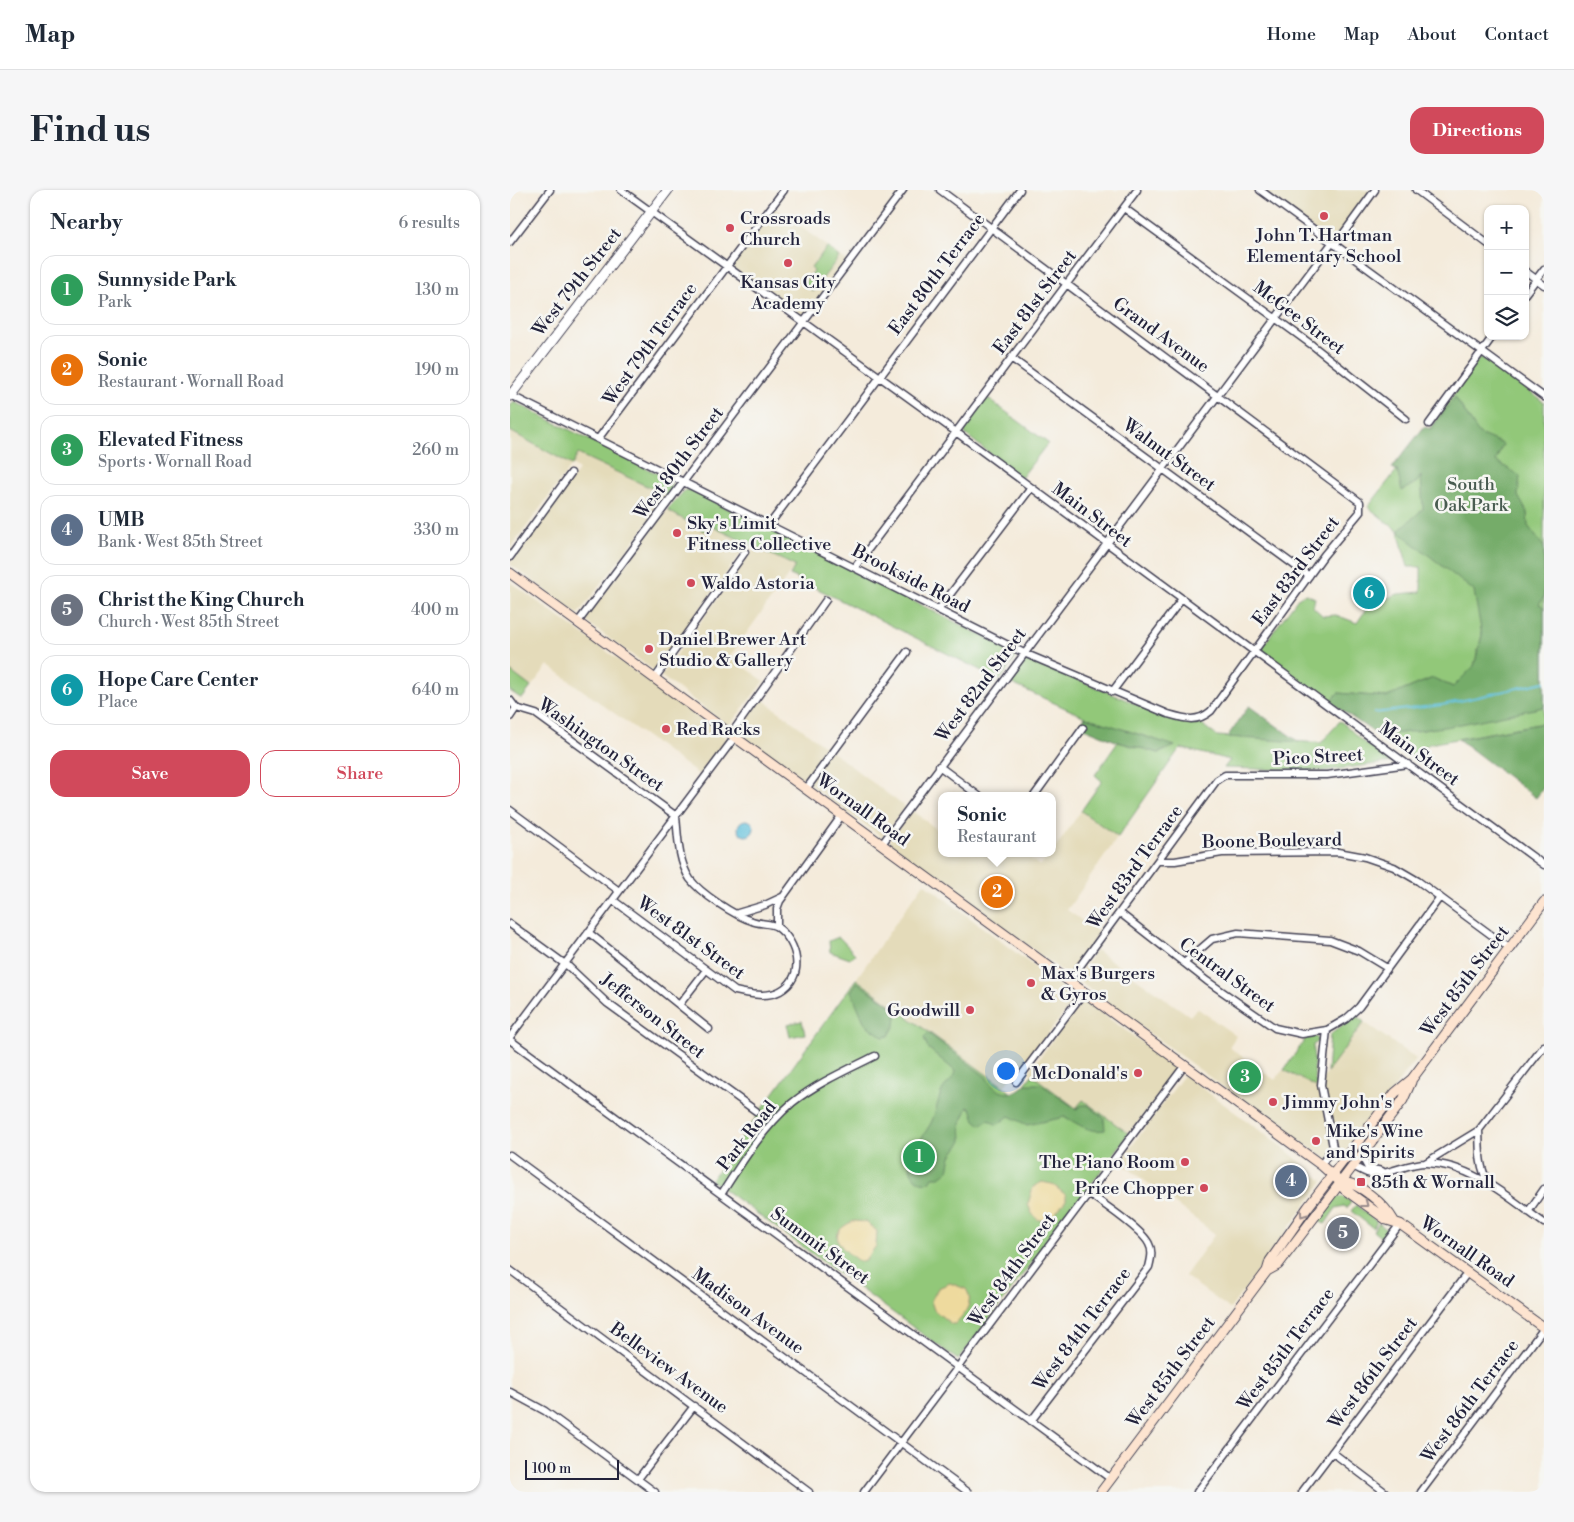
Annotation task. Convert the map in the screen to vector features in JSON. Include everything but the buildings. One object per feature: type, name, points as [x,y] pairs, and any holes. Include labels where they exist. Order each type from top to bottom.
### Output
[{"type":"main road","name":"Wornall Road","points":[[510,572],[1185,1065],[1321,1165],[1340,1182],[1351,1182],[1388,1211],[1397,1223],[1544,1328]]},
{"type":"main road","name":"West 85th Street","points":[[1267,1271],[1278,1264],[1403,1100],[1412,1079],[1544,902]]},
{"type":"main road","name":"West 85th Street","points":[[1101,1492],[1267,1271],[1271,1260],[1332,1175],[1395,1093],[1412,1079]]},
{"type":"street","points":[[510,242],[550,190]]},
{"type":"street","name":"Main Street","points":[[621,190],[956,432],[1181,600],[1544,865]]},
{"type":"street","name":"West 79th Street","points":[[510,395],[668,190]]},
{"type":"street","name":"West 79th Terrace","points":[[598,440],[784,190]]},
{"type":"street","name":"West 80th Street","points":[[578,622],[903,190]]},
{"type":"street","name":"Grand Avenue","points":[[940,190],[1358,498],[1361,507]]},
{"type":"street","name":"East 80th Terrace","points":[[769,525],[878,376],[1020,190]]},
{"type":"street","name":"East 81st Street","points":[[956,432],[1137,190]]},
{"type":"street","points":[[1260,190],[1544,397]]},
{"type":"street","name":"West 82nd Street","points":[[882,844],[1275,319],[1375,190]]},
{"type":"street","points":[[1416,190],[1484,241]]},
{"type":"street","name":"McGee Street","points":[[1124,208],[1275,319],[1406,419]]},
{"type":"street","points":[[1529,289],[1544,269]]},
{"type":"street","points":[[1529,274],[1544,285]]},
{"type":"street","points":[[1429,424],[1490,340]]},
{"type":"street","name":"Walnut Street","points":[[1011,358],[1309,576]]},
{"type":"street","name":"Brookside Road","points":[[510,395],[1024,653],[1112,692],[1168,714],[1198,720]]},
{"type":"street","points":[[854,567],[956,432]]},
{"type":"street","points":[[510,557],[571,473]]},
{"type":"street","points":[[939,609],[1031,488]]},
{"type":"street","name":"East 83rd Street","points":[[1198,720],[1211,711],[1309,576],[1360,512],[1361,507]]},
{"type":"street","points":[[655,678],[745,552]]},
{"type":"street","name":"West 81st Street","points":[[510,1038],[676,816],[826,600]]},
{"type":"street","points":[[1112,692],[1181,600]]},
{"type":"street","points":[[806,789],[907,652]]},
{"type":"street","name":"Washington Street","points":[[510,700],[516,708],[536,714],[676,816]]},
{"type":"street","points":[[510,717],[516,708]]},
{"type":"street","points":[[1037,792],[1083,728]]},
{"type":"street","name":"Pico Street","points":[[1228,774],[1327,775],[1408,764]]},
{"type":"street","points":[[939,766],[974,792]]},
{"type":"street","name":"West 83rd Terrace","points":[[1069,981],[1217,780],[1228,774]]},
{"type":"street","points":[[510,810],[619,891]]},
{"type":"street","points":[[676,816],[682,863],[690,878],[703,892],[720,904],[751,921],[777,926],[777,909],[783,896],[842,815]]},
{"type":"street","name":"Boone Boulevard","points":[[1158,862],[1222,853],[1338,852],[1364,857],[1394,867],[1418,880],[1510,948]]},
{"type":"street","points":[[738,913],[765,906],[783,896]]},
{"type":"street","points":[[1321,1165],[1333,1147],[1321,1085],[1326,1030],[1346,1019],[1359,1007],[1440,897]]},
{"type":"street","name":"West 81st Street","points":[[613,900],[735,991],[753,995],[780,991],[794,976],[797,961],[789,940],[777,926]]},
{"type":"street","name":"Central Street","points":[[1120,913],[1184,963],[1275,1028],[1302,1034],[1326,1030]]},
{"type":"street","name":"Jefferson Street","points":[[510,924],[565,964],[607,1003],[756,1111]]},
{"type":"street","points":[[588,932],[709,1028]]},
{"type":"street","points":[[1184,963],[1212,939],[1238,933],[1330,940],[1359,950],[1388,968]]},
{"type":"street","points":[[680,1005],[706,970]]},
{"type":"street","points":[[1016,1082],[1084,992]]},
{"type":"street","name":"Summit Street","points":[[510,1038],[1111,1479]]},
{"type":"street","points":[[1425,1163],[1479,1130],[1544,1046]]},
{"type":"street","name":"Park Road","points":[[722,1193],[762,1135],[792,1103],[834,1076],[875,1056]]},
{"type":"street","name":"West 84th Street","points":[[864,1492],[1185,1065]]},
{"type":"street","points":[[1479,1130],[1480,1163],[1488,1183]]},
{"type":"street","name":"Madison Avenue","points":[[510,1155],[968,1492]]},
{"type":"street","points":[[1361,1155],[1368,1168],[1382,1171]]},
{"type":"street","points":[[1352,1166],[1371,1174],[1425,1163],[1448,1166],[1472,1174],[1488,1183],[1544,1224]]},
{"type":"street","points":[[1528,1212],[1544,1188]]},
{"type":"street","name":"West 84th Terrace","points":[[1031,1421],[1149,1267],[1151,1253],[1149,1242],[1145,1236],[1088,1193]]},
{"type":"street","name":"West 85th Terrace","points":[[1197,1492],[1397,1223]]},
{"type":"street","name":"Belleview Avenue","points":[[510,1270],[809,1492]]},
{"type":"street","name":"West 86th Street","points":[[1302,1492],[1468,1272]]},
{"type":"street","name":"West 86th Terrace","points":[[1421,1492],[1544,1328]]},
{"type":"street","points":[[510,1392],[545,1411],[655,1492]]},
{"type":"street","points":[[638,1479],[694,1406]]},
{"type":"street","points":[[1332,1452],[1385,1492]]},
{"type":"shaded area","name":"John T. Hartman Elementary School","points":[[1260,190],[1371,190],[1332,243]]},
{"type":"shaded area","name":"Kansas City Academy","points":[[774,207],[847,261],[803,319],[729,266]]},
{"type":"shaded area","points":[[510,431],[572,465],[510,549]]},
{"type":"shaded area","points":[[578,454],[668,496],[578,614],[510,564],[579,470],[572,465]]},
{"type":"shaded area","points":[[667,510],[704,531],[708,525],[748,543],[656,670],[588,623],[586,617]]},
{"type":"shaded area","points":[[756,546],[795,566],[730,656],[764,681],[729,726],[661,676]]},
{"type":"shaded area","points":[[510,582],[726,737],[726,743],[702,777],[548,665],[531,687],[510,671]]},
{"type":"shaded area","points":[[761,698],[905,807],[882,837],[737,732]]},
{"type":"shaded area","points":[[911,810],[938,830],[938,857],[1028,857],[1040,866],[1048,857],[1056,857],[1056,847],[1081,811],[1118,837],[1067,910],[1100,933],[1072,972],[1065,973],[891,844],[890,838]]},
{"type":"shaded area","points":[[924,883],[1073,996],[1074,1000],[1017,1074],[1012,1076],[1004,1087],[856,979]]},
{"type":"shaded area","points":[[1096,950],[1190,1016],[1197,1008],[1236,1036],[1229,1047],[1275,1080],[1283,1070],[1316,1087],[1364,1022],[1416,1059],[1338,1161],[1333,1162],[1263,1116],[1077,980],[1077,977]]},
{"type":"shaded area","points":[[1085,1001],[1176,1067],[1176,1071],[1129,1134],[1083,1100],[1076,1108],[1029,1072],[1081,1002]]},
{"type":"shaded area","points":[[1184,1075],[1281,1146],[1323,1181],[1230,1309],[1185,1276],[1215,1234],[1120,1162]]},
{"type":"green space","points":[[827,247],[839,257],[813,291],[804,284],[814,271],[811,268]]},
{"type":"green space","name":"South Oak Park","points":[[1479,358],[1483,358],[1544,402],[1544,723],[1429,744],[1410,757],[1379,736],[1430,729],[1512,621],[1475,591],[1482,635],[1474,666],[1453,687],[1433,678],[1387,697],[1338,693],[1330,702],[1263,654],[1262,647],[1299,597],[1306,594],[1315,598],[1313,607],[1323,616],[1336,615],[1357,623],[1369,605],[1398,594],[1421,592],[1421,567],[1408,567],[1398,531],[1368,507],[1429,429]]},
{"type":"green space","points":[[986,397],[1048,443],[1021,478],[965,434],[964,428]]},
{"type":"green space","name":"South Oak Park","points":[[1455,397],[1479,434],[1503,444],[1496,461],[1520,476],[1518,496],[1527,512],[1528,526],[1544,547],[1544,597],[1539,604],[1544,608],[1544,707],[1451,726],[1379,736],[1330,702],[1338,693],[1387,697],[1433,678],[1453,687],[1474,666],[1482,635],[1474,591],[1398,531],[1423,509],[1421,476],[1417,482],[1402,491],[1397,470],[1392,468],[1424,427],[1431,429]]},
{"type":"green space","points":[[514,402],[668,479],[671,483],[671,490],[668,496],[578,454],[572,465],[510,431],[510,406]]},
{"type":"green space","points":[[685,490],[691,490],[1009,649],[1015,658],[1000,680],[790,575],[795,566],[709,525],[704,531],[667,510]]},
{"type":"green space","points":[[1027,660],[1177,721],[1201,724],[1217,736],[1321,743],[1340,721],[1365,743],[1393,759],[1393,762],[1322,771],[1224,768],[1230,760],[1180,748],[1118,837],[1081,811],[1102,781],[1095,775],[1118,742],[1159,753],[1174,746],[1085,717],[1008,682]]},
{"type":"green space","points":[[510,671],[531,687],[522,699],[510,691]]},
{"type":"green space","points":[[1249,706],[1299,742],[1227,737]]},
{"type":"green space","points":[[1085,717],[1175,746],[1159,753],[1118,742],[1079,726]]},
{"type":"green space","points":[[1544,723],[1544,787],[1536,798],[1458,739]]},
{"type":"green space","points":[[839,937],[855,954],[850,959],[830,952],[829,941]]},
{"type":"green space","points":[[856,979],[1016,1096],[1032,1075],[1076,1108],[1083,1100],[1129,1134],[958,1360],[711,1180]]},
{"type":"green space","points":[[857,982],[897,1010],[895,1025],[889,1036],[883,1037],[865,1024],[851,991]]},
{"type":"green space","points":[[1355,1015],[1364,1022],[1327,1072],[1330,1035]]},
{"type":"green space","points":[[802,1021],[805,1034],[790,1037],[787,1024]]},
{"type":"green space","points":[[928,1033],[986,1077],[999,1091],[1010,1093],[1020,1089],[1025,1084],[1041,1084],[1076,1109],[1082,1105],[1088,1105],[1104,1118],[1105,1130],[1089,1129],[1065,1117],[1027,1125],[1009,1116],[997,1125],[989,1120],[981,1125],[975,1120],[971,1108],[968,1107],[961,1123],[962,1141],[951,1156],[948,1171],[940,1177],[933,1177],[930,1182],[925,1183],[916,1179],[911,1173],[911,1158],[931,1123],[942,1090],[955,1071],[928,1048],[924,1038]]},
{"type":"green space","points":[[1315,1036],[1319,1041],[1313,1045],[1315,1082],[1320,1082],[1316,1087],[1284,1070],[1306,1038]]},
{"type":"green space","points":[[1337,1196],[1344,1197],[1351,1202],[1347,1208],[1344,1206],[1336,1208],[1325,1224],[1319,1221]]},
{"type":"green space","points":[[1356,1205],[1377,1222],[1373,1228],[1351,1211]]},
{"type":"green space","points":[[1379,1223],[1389,1232],[1384,1240],[1373,1231]]},
{"type":"sand","points":[[1042,1182],[1052,1184],[1066,1195],[1066,1200],[1052,1216],[1042,1220],[1037,1219],[1028,1204],[1033,1187]]},
{"type":"sand","points":[[854,1221],[866,1222],[877,1231],[876,1246],[865,1261],[860,1262],[847,1252],[837,1237],[839,1231],[844,1226]]},
{"type":"sand","points":[[950,1283],[966,1289],[969,1299],[967,1308],[955,1324],[951,1324],[934,1310],[931,1301],[938,1288]]},
{"type":"water","points":[[743,820],[749,820],[754,825],[752,834],[743,836],[738,831],[738,825]]},
{"type":"waterway","points":[[1374,713],[1442,705],[1544,682]]},
{"type":"place","name":"John T. Hartman Elementary School","points":[[1324,216]]},
{"type":"place","name":"Crossroads Church","points":[[730,228]]},
{"type":"place","name":"Kansas City Academy","points":[[788,263]]},
{"type":"place","name":"Sky's Limit Fitness Collective","points":[[677,533]]},
{"type":"place","name":"Waldo Astoria","points":[[691,583]]},
{"type":"place","name":"Hope Care Center","points":[[1369,593]]},
{"type":"place","name":"Daniel Brewer Art Studio & Gallery","points":[[649,649]]},
{"type":"place","name":"Red Racks","points":[[666,729]]},
{"type":"place","name":"Sonic","points":[[997,892]]},
{"type":"place","name":"Max's Burgers & Gyros","points":[[1031,983]]},
{"type":"place","name":"Goodwill","points":[[970,1010]]},
{"type":"place","name":"McDonald's","points":[[1138,1073]]},
{"type":"place","name":"Elevated Fitness","points":[[1245,1077]]},
{"type":"place","name":"Jimmy John's","points":[[1273,1102]]},
{"type":"place","name":"Mike's Wine and Spirits","points":[[1316,1141]]},
{"type":"place","name":"Sunnyside Park","points":[[919,1157]]},
{"type":"place","name":"The Piano Room","points":[[1185,1162]]},
{"type":"place","name":"UMB","points":[[1291,1181]]},
{"type":"place","name":"85th & Wornall","points":[[1361,1182]]},
{"type":"place","name":"Price Chopper","points":[[1204,1188]]},
{"type":"place","name":"Christ the King Church","points":[[1343,1233]]}]
